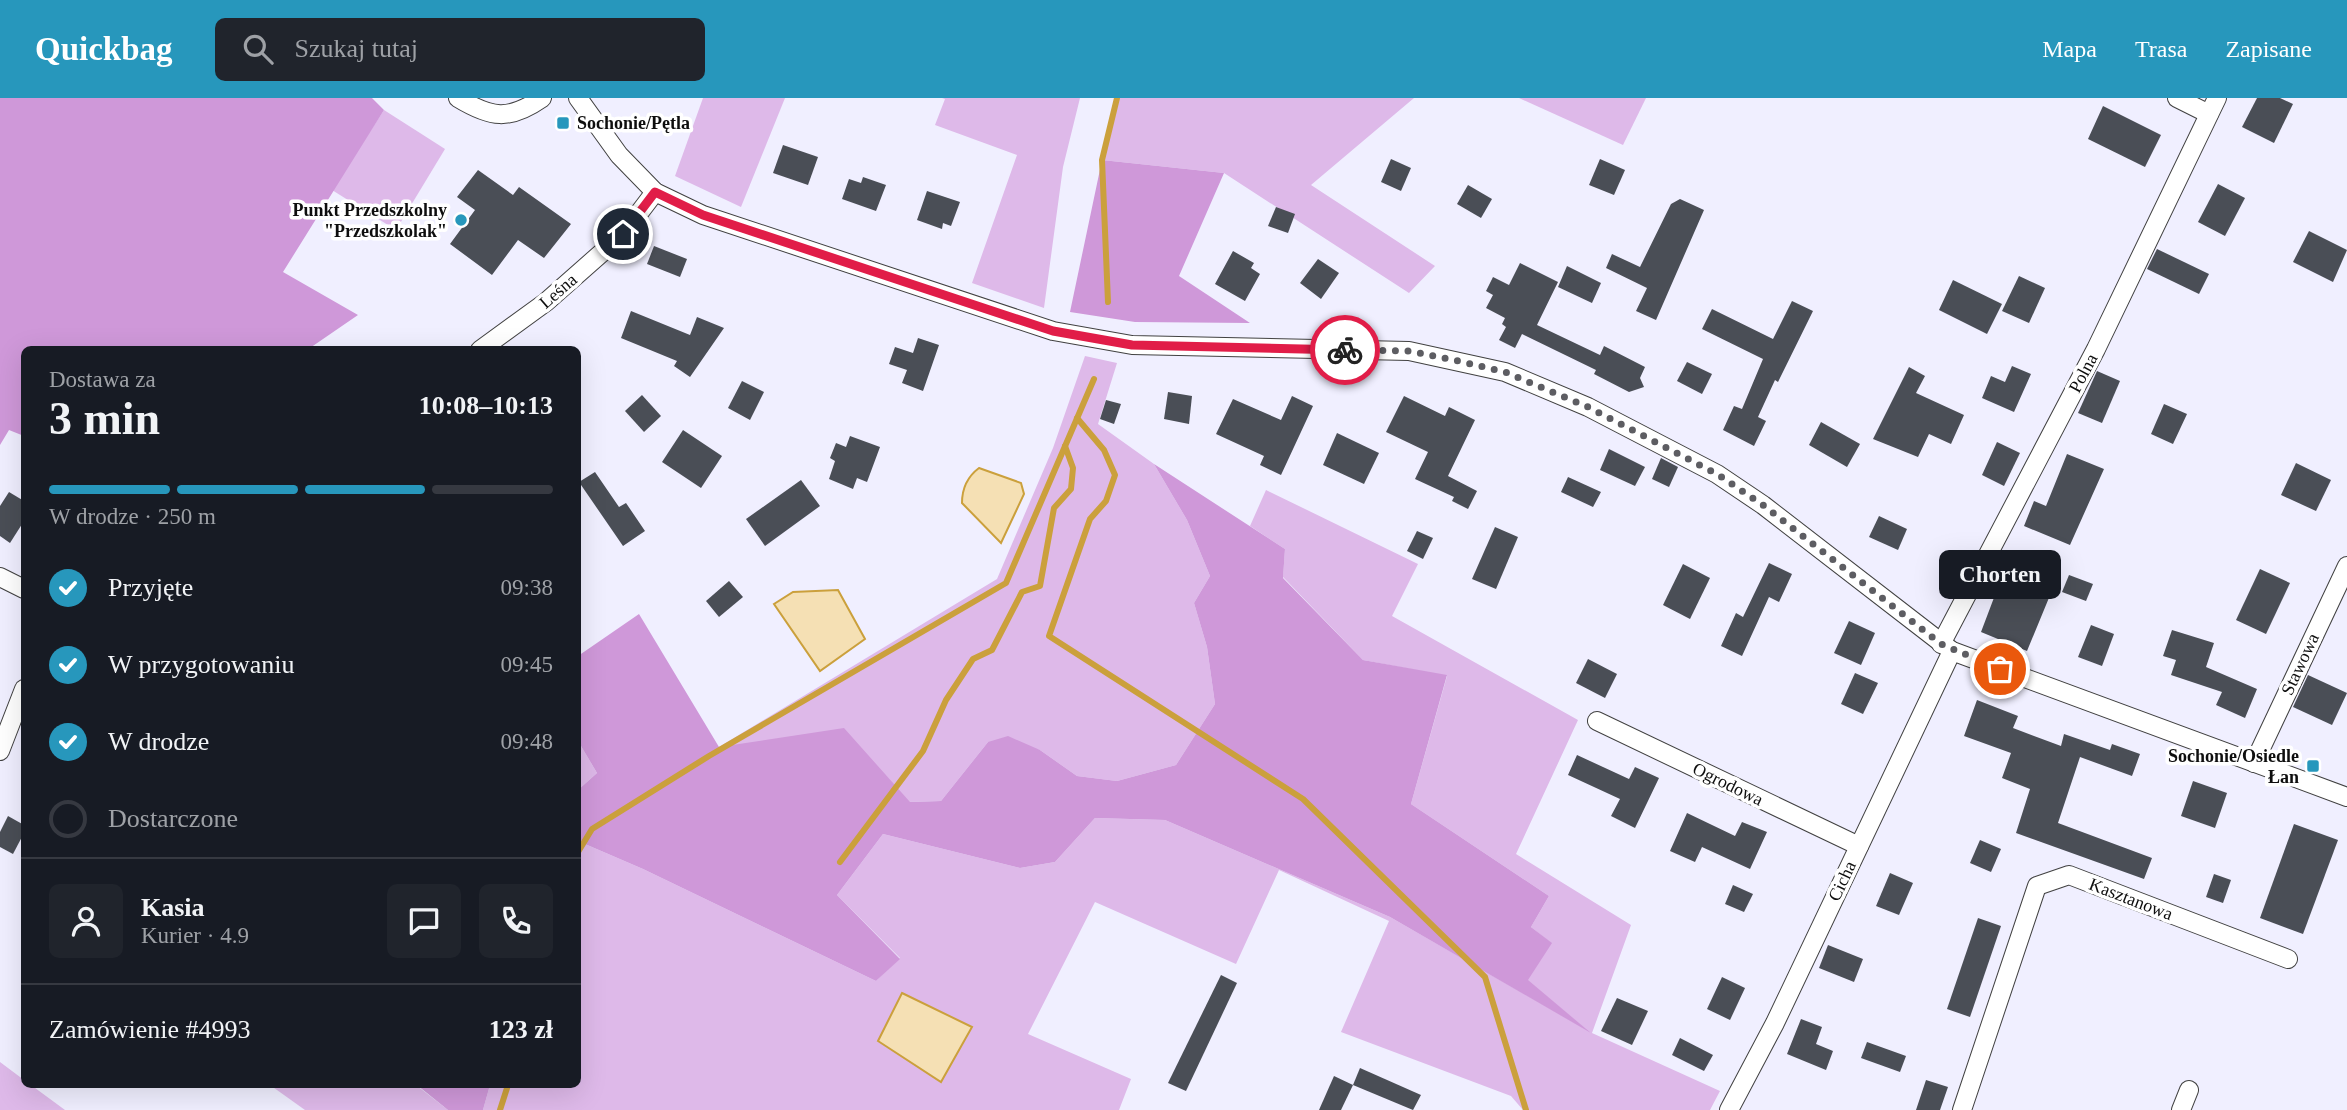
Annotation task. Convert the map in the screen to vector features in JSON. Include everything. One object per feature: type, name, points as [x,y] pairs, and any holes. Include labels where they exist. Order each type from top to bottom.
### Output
[{"type":"street","points":[[458,98],[490,115],[506,115],[542,98]]},
{"type":"street","points":[[578,98],[619,155],[655,192],[703,215],[1053,331],[1132,345],[1409,351],[1505,372],[1588,407],[1717,474],[1763,505],[1947,648],[2347,797]]},
{"type":"street","points":[[2177,98],[2213,106]]},
{"type":"street","name":"Polna","points":[[1947,648],[2213,106]]},
{"type":"street","name":"Leśna","points":[[486,346],[546,302],[623,234],[655,192]]},
{"type":"street","name":"Stawowa","points":[[2254,763],[2347,566]]},
{"type":"street","points":[[0,577],[21,588]]},
{"type":"street","name":"Cicha","points":[[1729,1110],[1775,1023],[1859,846],[1947,648]]},
{"type":"street","points":[[0,751],[21,697]]},
{"type":"street","name":"Ogrodowa","points":[[1597,721],[1859,846]]},
{"type":"street","name":"Kasztanowa","points":[[1962,1110],[2037,886],[2069,875],[2288,960]]},
{"type":"street","points":[[2181,1110],[2189,1090]]},
{"type":"shaded area","points":[[0,98],[372,98],[384,110],[283,272],[358,315],[313,346],[21,346],[21,435],[9,430],[0,445]]},
{"type":"shaded area","points":[[703,98],[785,98],[741,207],[675,176]]},
{"type":"shaded area","points":[[942,98],[1080,98],[1063,167],[1044,308],[972,283],[1017,155],[935,125],[945,99]]},
{"type":"shaded area","points":[[1117,98],[1414,98],[1311,185],[1435,266],[1409,293],[1224,173],[1102,160]]},
{"type":"shaded area","points":[[1519,98],[1646,98],[1623,145]]},
{"type":"shaded area","points":[[384,110],[445,149],[396,230],[332,190]]},
{"type":"shaded area","points":[[1102,160],[1224,173],[1179,276],[1250,323],[1135,322],[1070,312]]},
{"type":"shaded area","points":[[1085,356],[1117,363],[1098,424],[1154,464],[1187,520],[1210,576],[1194,603],[1207,647],[1215,704],[1176,765],[1117,781],[1077,776],[1040,750],[988,742],[941,801],[909,802],[886,776],[719,747],[997,579],[1053,448]]},
{"type":"shaded area","points":[[1154,464],[1285,549],[1283,578],[1363,660],[1447,675],[1411,804],[1549,896],[1531,927],[1552,943],[1528,980],[1591,1033],[1390,917],[1165,820],[1095,818],[1055,862],[1020,868],[883,834],[837,895],[900,959],[876,981],[643,869],[581,842],[581,787],[597,773],[581,746],[581,654],[639,614],[719,747],[844,728],[910,802],[941,801],[988,742],[1008,736],[1040,750],[1077,776],[1117,781],[1176,765],[1215,704],[1207,647],[1194,603],[1210,576],[1187,520]]},
{"type":"shaded area","points":[[979,468],[1021,483],[1024,494],[1001,543],[962,503],[966,484]]},
{"type":"shaded area","points":[[1266,490],[1418,564],[1392,616],[1578,720],[1516,854],[1631,925],[1592,1033],[1720,1091],[1710,1110],[1523,1110],[1511,1096],[1341,1032],[1389,921],[1279,870],[1236,964],[1095,902],[1028,1034],[1131,1079],[1119,1110],[483,1110],[489,1088],[581,1088],[581,842],[643,869],[876,981],[900,958],[837,895],[883,834],[1020,868],[1055,862],[1095,818],[1165,820],[1390,917],[1587,1030],[1527,980],[1551,943],[1531,927],[1549,896],[1411,804],[1447,676],[1363,660],[1283,577],[1285,549],[1250,526]]},
{"type":"shaded area","points":[[838,590],[865,639],[820,671],[774,604],[793,592]]},
{"type":"shaded area","points":[[581,746],[597,773],[581,787]]},
{"type":"shaded area","points":[[902,993],[972,1027],[941,1082],[878,1041]]},
{"type":"shaded area","points":[[0,1062],[21,1078],[21,1088],[35,1088],[65,1110],[0,1110]]},
{"type":"shaded area","points":[[274,1088],[420,1088],[448,1110],[305,1110]]},
{"type":"shaded area","points":[[421,1088],[489,1088],[483,1110],[448,1110]]},
{"type":"building","points":[[2257,98],[2280,98],[2293,104],[2274,143],[2242,127]]},
{"type":"building","points":[[2103,106],[2161,135],[2145,167],[2088,139]]},
{"type":"building","points":[[783,145],[818,157],[808,185],[773,173]]},
{"type":"building","points":[[1391,159],[1411,168],[1401,191],[1381,182]]},
{"type":"building","points":[[1600,159],[1625,170],[1614,195],[1589,185]]},
{"type":"building","points":[[478,170],[513,195],[519,187],[571,224],[544,258],[518,240],[492,275],[450,244],[475,210],[457,197]]},
{"type":"building","points":[[863,177],[886,185],[876,211],[842,199],[849,179],[861,183]]},
{"type":"building","points":[[2218,184],[2245,198],[2225,236],[2198,222]]},
{"type":"building","points":[[1468,185],[1492,199],[1481,218],[1457,204]]},
{"type":"building","points":[[927,191],[960,202],[951,226],[943,223],[942,229],[917,220]]},
{"type":"building","points":[[1680,199],[1704,210],[1656,320],[1636,311],[1647,288],[1606,268],[1612,254],[1640,267],[1671,204]]},
{"type":"building","points":[[1276,207],[1295,214],[1288,233],[1268,226]]},
{"type":"building","points":[[2309,231],[2347,250],[2333,282],[2293,262]]},
{"type":"building","points":[[654,246],[687,259],[680,277],[647,264]]},
{"type":"building","points":[[2157,249],[2209,274],[2199,294],[2147,269]]},
{"type":"building","points":[[1233,251],[1254,263],[1251,268],[1260,274],[1245,301],[1215,284]]},
{"type":"building","points":[[1318,259],[1339,273],[1321,299],[1300,283]]},
{"type":"building","points":[[1520,263],[1558,282],[1537,325],[1600,355],[1604,346],[1645,367],[1640,378],[1644,387],[1629,392],[1594,374],[1596,370],[1522,334],[1515,348],[1499,340],[1506,327],[1502,324],[1505,318],[1486,308],[1493,295],[1486,291],[1493,277],[1509,285]]},
{"type":"building","points":[[1567,266],[1601,283],[1592,303],[1558,287]]},
{"type":"building","points":[[2019,276],[2045,288],[2029,323],[2002,311]]},
{"type":"building","points":[[1953,280],[2002,304],[1987,334],[1939,310]]},
{"type":"building","points":[[1792,301],[1813,311],[1758,417],[1766,421],[1754,446],[1723,430],[1734,406],[1742,409],[1763,359],[1702,329],[1712,309],[1773,339]]},
{"type":"building","points":[[631,311],[690,335],[697,317],[724,328],[690,377],[674,366],[677,361],[621,338]]},
{"type":"building","points":[[918,338],[939,345],[923,391],[902,383],[907,370],[889,364],[895,347],[913,353]]},
{"type":"building","points":[[1687,362],[1712,374],[1702,394],[1677,381]]},
{"type":"building","points":[[2012,366],[2031,374],[2014,412],[1982,398],[1991,376],[2005,382]]},
{"type":"building","points":[[1909,367],[1925,376],[1916,393],[1964,415],[1951,444],[1929,434],[1918,457],[1873,439]]},
{"type":"building","points":[[2097,371],[2120,381],[2102,423],[2078,413]]},
{"type":"building","points":[[742,381],[764,392],[750,420],[728,408]]},
{"type":"building","points":[[1168,392],[1192,396],[1189,424],[1164,419]]},
{"type":"building","points":[[642,395],[661,416],[644,432],[625,411]]},
{"type":"building","points":[[1292,396],[1313,406],[1281,475],[1260,465],[1264,456],[1216,434],[1233,399],[1281,420]]},
{"type":"building","points":[[1404,396],[1445,416],[1449,407],[1475,420],[1448,476],[1477,491],[1468,509],[1452,501],[1454,497],[1415,479],[1428,452],[1386,432]]},
{"type":"building","points":[[1106,400],[1121,404],[1114,424],[1100,419]]},
{"type":"building","points":[[2164,404],[2187,414],[2173,444],[2151,434]]},
{"type":"building","points":[[1821,422],[1860,444],[1847,467],[1809,445]]},
{"type":"building","points":[[683,430],[722,456],[701,488],[662,462]]},
{"type":"building","points":[[1337,433],[1379,453],[1364,484],[1323,465]]},
{"type":"building","points":[[850,436],[880,447],[867,482],[857,478],[853,489],[829,479],[835,461],[830,458],[836,443],[846,447]]},
{"type":"building","points":[[1997,442],[2020,453],[2004,486],[1982,475]]},
{"type":"building","points":[[1609,449],[1645,467],[1635,486],[1600,470]]},
{"type":"building","points":[[2067,454],[2104,469],[2070,545],[2024,526],[2034,501],[2046,506]]},
{"type":"building","points":[[1661,458],[1678,467],[1669,487],[1652,479]]},
{"type":"building","points":[[2296,463],[2331,480],[2316,511],[2281,495]]},
{"type":"building","points":[[595,472],[619,507],[626,503],[645,531],[623,546],[581,485],[581,481]]},
{"type":"building","points":[[1568,477],[1601,492],[1593,507],[1561,492]]},
{"type":"building","points":[[801,480],[820,506],[765,546],[746,519]]},
{"type":"building","points":[[9,492],[21,499],[21,526],[10,543],[0,536],[0,506]]},
{"type":"building","points":[[1879,516],[1907,529],[1898,550],[1869,537]]},
{"type":"building","points":[[1495,527],[1518,537],[1496,589],[1472,579]]},
{"type":"building","points":[[1417,531],[1433,538],[1423,559],[1407,551]]},
{"type":"building","points":[[1769,563],[1792,574],[1779,602],[1769,597],[1742,656],[1721,646],[1736,613],[1743,617]]},
{"type":"building","points":[[1683,564],[1710,578],[1690,619],[1663,605]]},
{"type":"building","points":[[2260,569],[2290,583],[2266,634],[2236,620]]},
{"type":"building","points":[[2014,572],[2053,588],[2027,651],[1981,632],[1995,595],[2003,598]]},
{"type":"building","points":[[2069,575],[2093,584],[2086,601],[2062,592]]},
{"type":"building","points":[[729,581],[743,597],[719,617],[706,601]]},
{"type":"building","points":[[1849,621],[1875,633],[1861,665],[1834,653]]},
{"type":"building","points":[[2091,625],[2114,634],[2102,666],[2078,657]]},
{"type":"building","points":[[2172,630],[2214,643],[2206,667],[2257,689],[2245,718],[2216,705],[2222,692],[2171,675],[2176,660],[2163,656]]},
{"type":"building","points":[[1588,659],[1617,674],[1605,698],[1576,683]]},
{"type":"building","points":[[1855,673],[1878,683],[1863,714],[1841,704]]},
{"type":"building","points":[[2308,675],[2347,693],[2332,725],[2293,707]]},
{"type":"building","points":[[1977,700],[2018,716],[2013,728],[2061,746],[2064,734],[2110,750],[2112,744],[2140,754],[2132,776],[2080,757],[2058,823],[2152,858],[2144,879],[2016,833],[2030,789],[2002,778],[2011,753],[1964,736]]},
{"type":"building","points":[[1577,755],[1629,779],[1635,767],[1659,778],[1635,828],[1611,816],[1620,799],[1568,775]]},
{"type":"building","points":[[2193,781],[2227,793],[2215,828],[2181,816]]},
{"type":"building","points":[[1687,813],[1735,836],[1742,822],[1767,832],[1750,869],[1702,847],[1695,862],[1670,851]]},
{"type":"building","points":[[8,816],[21,823],[21,839],[13,854],[0,847],[0,832]]},
{"type":"building","points":[[2294,824],[2338,840],[2303,934],[2260,918]]},
{"type":"building","points":[[1980,840],[2001,849],[1991,872],[1970,863]]},
{"type":"building","points":[[1890,873],[1913,883],[1899,915],[1876,906]]},
{"type":"building","points":[[2214,874],[2231,880],[2223,903],[2206,897]]},
{"type":"building","points":[[1733,885],[1753,894],[1744,912],[1725,904]]},
{"type":"building","points":[[1978,918],[2001,926],[1970,1017],[1947,1009]]},
{"type":"building","points":[[1828,945],[1863,959],[1854,982],[1819,968]]},
{"type":"building","points":[[1221,975],[1237,983],[1186,1091],[1168,1083]]},
{"type":"building","points":[[1722,977],[1745,988],[1730,1020],[1707,1009]]},
{"type":"building","points":[[1617,998],[1648,1011],[1632,1045],[1601,1031]]},
{"type":"building","points":[[1801,1019],[1822,1027],[1816,1044],[1833,1051],[1826,1070],[1787,1054]]},
{"type":"building","points":[[1680,1038],[1713,1055],[1704,1071],[1672,1055]]},
{"type":"building","points":[[1867,1042],[1906,1056],[1900,1072],[1861,1058]]},
{"type":"building","points":[[1360,1068],[1421,1095],[1413,1110],[1353,1085]]},
{"type":"building","points":[[1334,1076],[1353,1085],[1341,1110],[1319,1110]]},
{"type":"building","points":[[1926,1080],[1948,1087],[1940,1110],[1916,1110]]},
{"type":"waterway","points":[[1108,302],[1102,160],[1117,98]]},
{"type":"waterway","points":[[581,847],[592,829],[709,756],[1006,583],[1094,379]]},
{"type":"waterway","points":[[1077,418],[1104,450],[1115,475],[1106,501],[1090,519],[1049,636],[1303,799],[1485,977],[1526,1110]]},
{"type":"waterway","points":[[840,862],[923,751],[946,700],[973,659],[992,650],[1022,592],[1040,586],[1054,508],[1071,489],[1073,468],[1065,446]]},
{"type":"waterway","points":[[500,1110],[507,1088]]},
{"type":"way so far","points":[[1345,350],[1409,351],[1454,360],[1505,372],[1588,407],[1670,447],[1717,474],[1763,505],[1941,644],[1952,651],[2000,669]]},
{"type":"place","name":"Sochonie/Pętla","points":[[563,123]]},
{"type":"place","name":"Punkt Przedszkolny \"Przedszkolak\"","points":[[461,220]]},
{"type":"place","name":"Chorten","points":[[2000,669]]},
{"type":"place","name":"Sochonie/Osiedle Łan","points":[[2313,766]]},
{"type":"route","points":[[623,234],[655,192],[703,215],[1053,331],[1132,345],[1345,350]]}]
